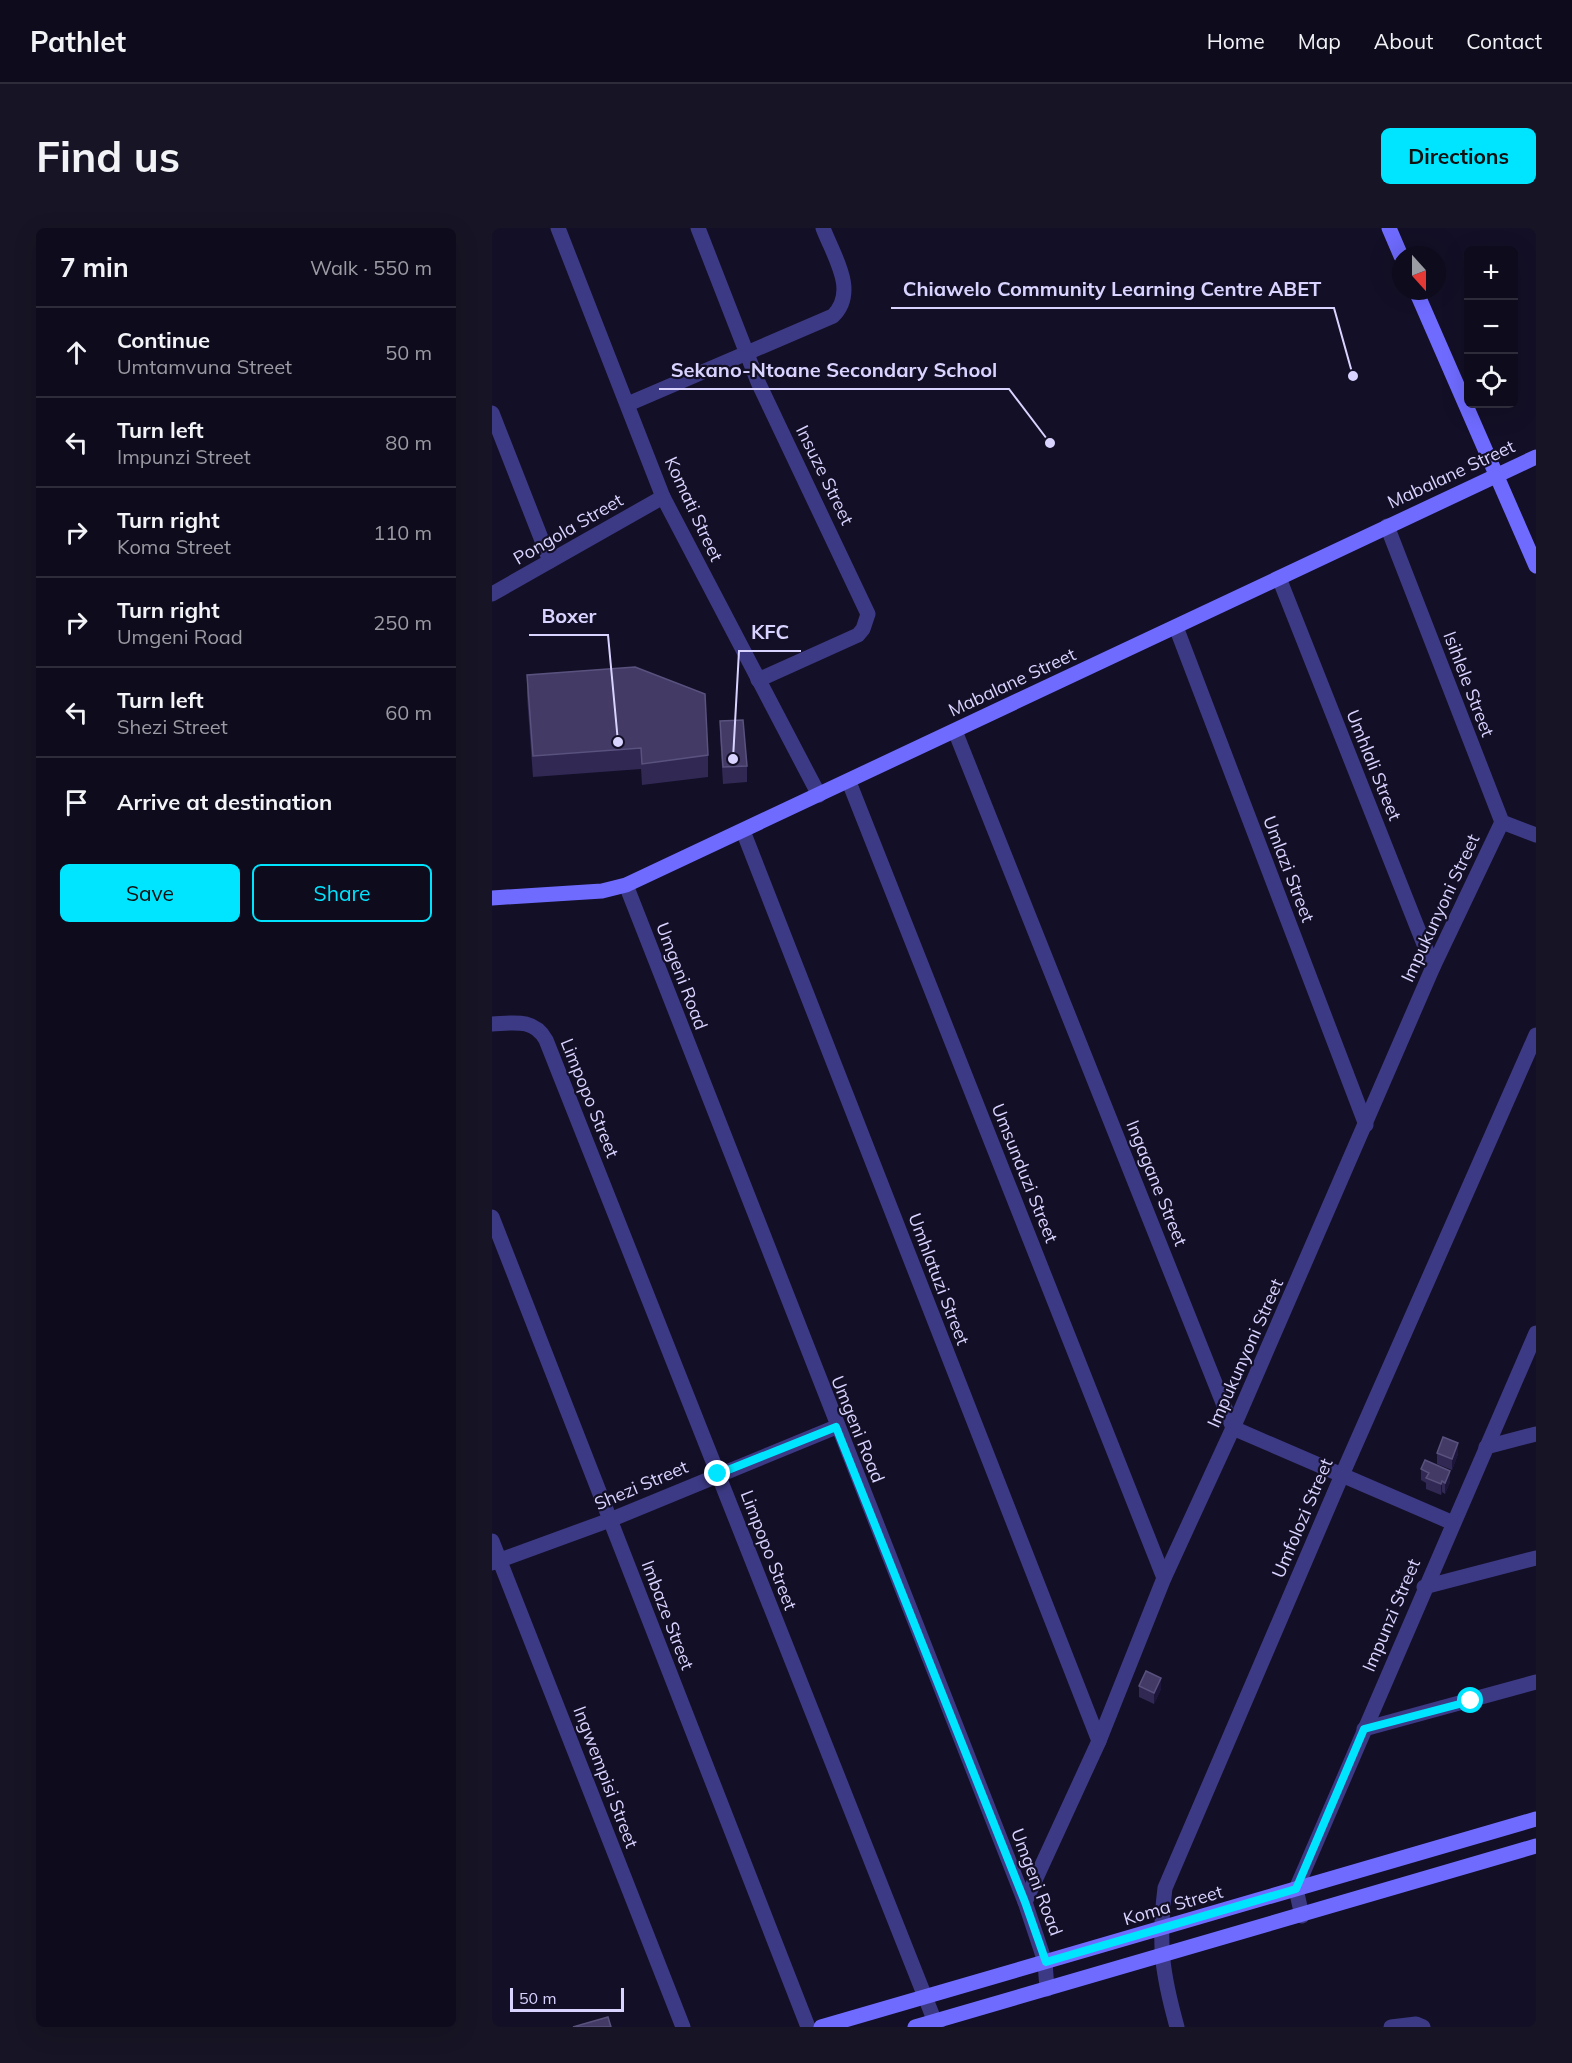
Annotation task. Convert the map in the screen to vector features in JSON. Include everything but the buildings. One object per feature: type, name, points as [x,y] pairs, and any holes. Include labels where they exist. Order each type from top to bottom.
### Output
[{"type":"street","name":"Komati Street","points":[[558,228],[663,497],[819,795]]},
{"type":"street","name":"Insuze Street","points":[[698,228],[747,353],[868,614],[863,629],[858,634],[758,680]]},
{"type":"street","points":[[628,404],[833,316],[843,304],[845,287],[823,228]]},
{"type":"street","points":[[1389,228],[1397,246]]},
{"type":"street","points":[[1420,300],[1536,566]]},
{"type":"street","points":[[492,413],[550,561]]},
{"type":"street","name":"Mabalane Street","points":[[492,898],[591,892],[626,885],[849,782],[1536,456]]},
{"type":"street","name":"Pongola Street","points":[[492,594],[663,497]]},
{"type":"street","name":"Isihlele Street","points":[[1387,526],[1502,822]]},
{"type":"street","name":"Umhlali Street","points":[[1279,578],[1433,967]]},
{"type":"street","name":"Umlazi Street","points":[[1176,627],[1366,1125]]},
{"type":"street","name":"Ingagane Street","points":[[955,731],[1233,1428]]},
{"type":"street","name":"Umsunduzi Street","points":[[849,782],[1164,1578]]},
{"type":"street","points":[[1502,822],[1536,835]]},
{"type":"street","name":"Impukunyoni Street","points":[[1025,1902],[1099,1741],[1164,1578],[1233,1428],[1433,967],[1502,822]]},
{"type":"street","name":"Umhlatuzi Street","points":[[743,831],[1099,1741]]},
{"type":"street","name":"Umgeni Road","points":[[626,885],[836,1427],[1025,1902],[1046,1962],[1047,1989]]},
{"type":"street","name":"Limpopo Street","points":[[492,1024],[531,1025],[546,1040],[923,1997],[936,2024]]},
{"type":"street","name":"Umfolozi Street","points":[[1177,2027],[1160,1956],[1160,1929],[1165,1888],[1342,1475],[1536,1035]]},
{"type":"street","name":"Imbaze Street","points":[[492,1217],[808,2027]]},
{"type":"street","name":"Impunzi Street","points":[[1296,1889],[1424,1587],[1536,1333]]},
{"type":"street","name":"Shezi Street","points":[[496,1561],[610,1520],[836,1427]]},
{"type":"street","points":[[1233,1428],[1453,1523]]},
{"type":"street","points":[[1486,1447],[1536,1434]]},
{"type":"street","name":"Ingwempisi Street","points":[[492,1541],[496,1561],[683,2027]]},
{"type":"street","points":[[1424,1587],[1536,1558]]},
{"type":"street","points":[[1364,1729],[1536,1682]]},
{"type":"street","name":"Koma Street","points":[[821,2027],[1536,1819]]},
{"type":"street","points":[[915,2027],[936,2024],[1047,1989],[1536,1846]]},
{"type":"street","points":[[1296,1889],[1302,1916]]},
{"type":"street","points":[[1391,2027],[1416,2025],[1423,2027]]},
{"type":"place","name":"Chiawelo Community Learning Centre ABET","points":[[1353,376]]},
{"type":"place","name":"Sekano-Ntoane Secondary School","points":[[1050,443]]},
{"type":"place","name":"Boxer","points":[[618,742]]},
{"type":"place","name":"KFC","points":[[733,759]]},
{"type":"route","points":[[718,1474],[836,1427],[1025,1902],[1046,1962],[1296,1889],[1364,1729],[1471,1701]]}]
